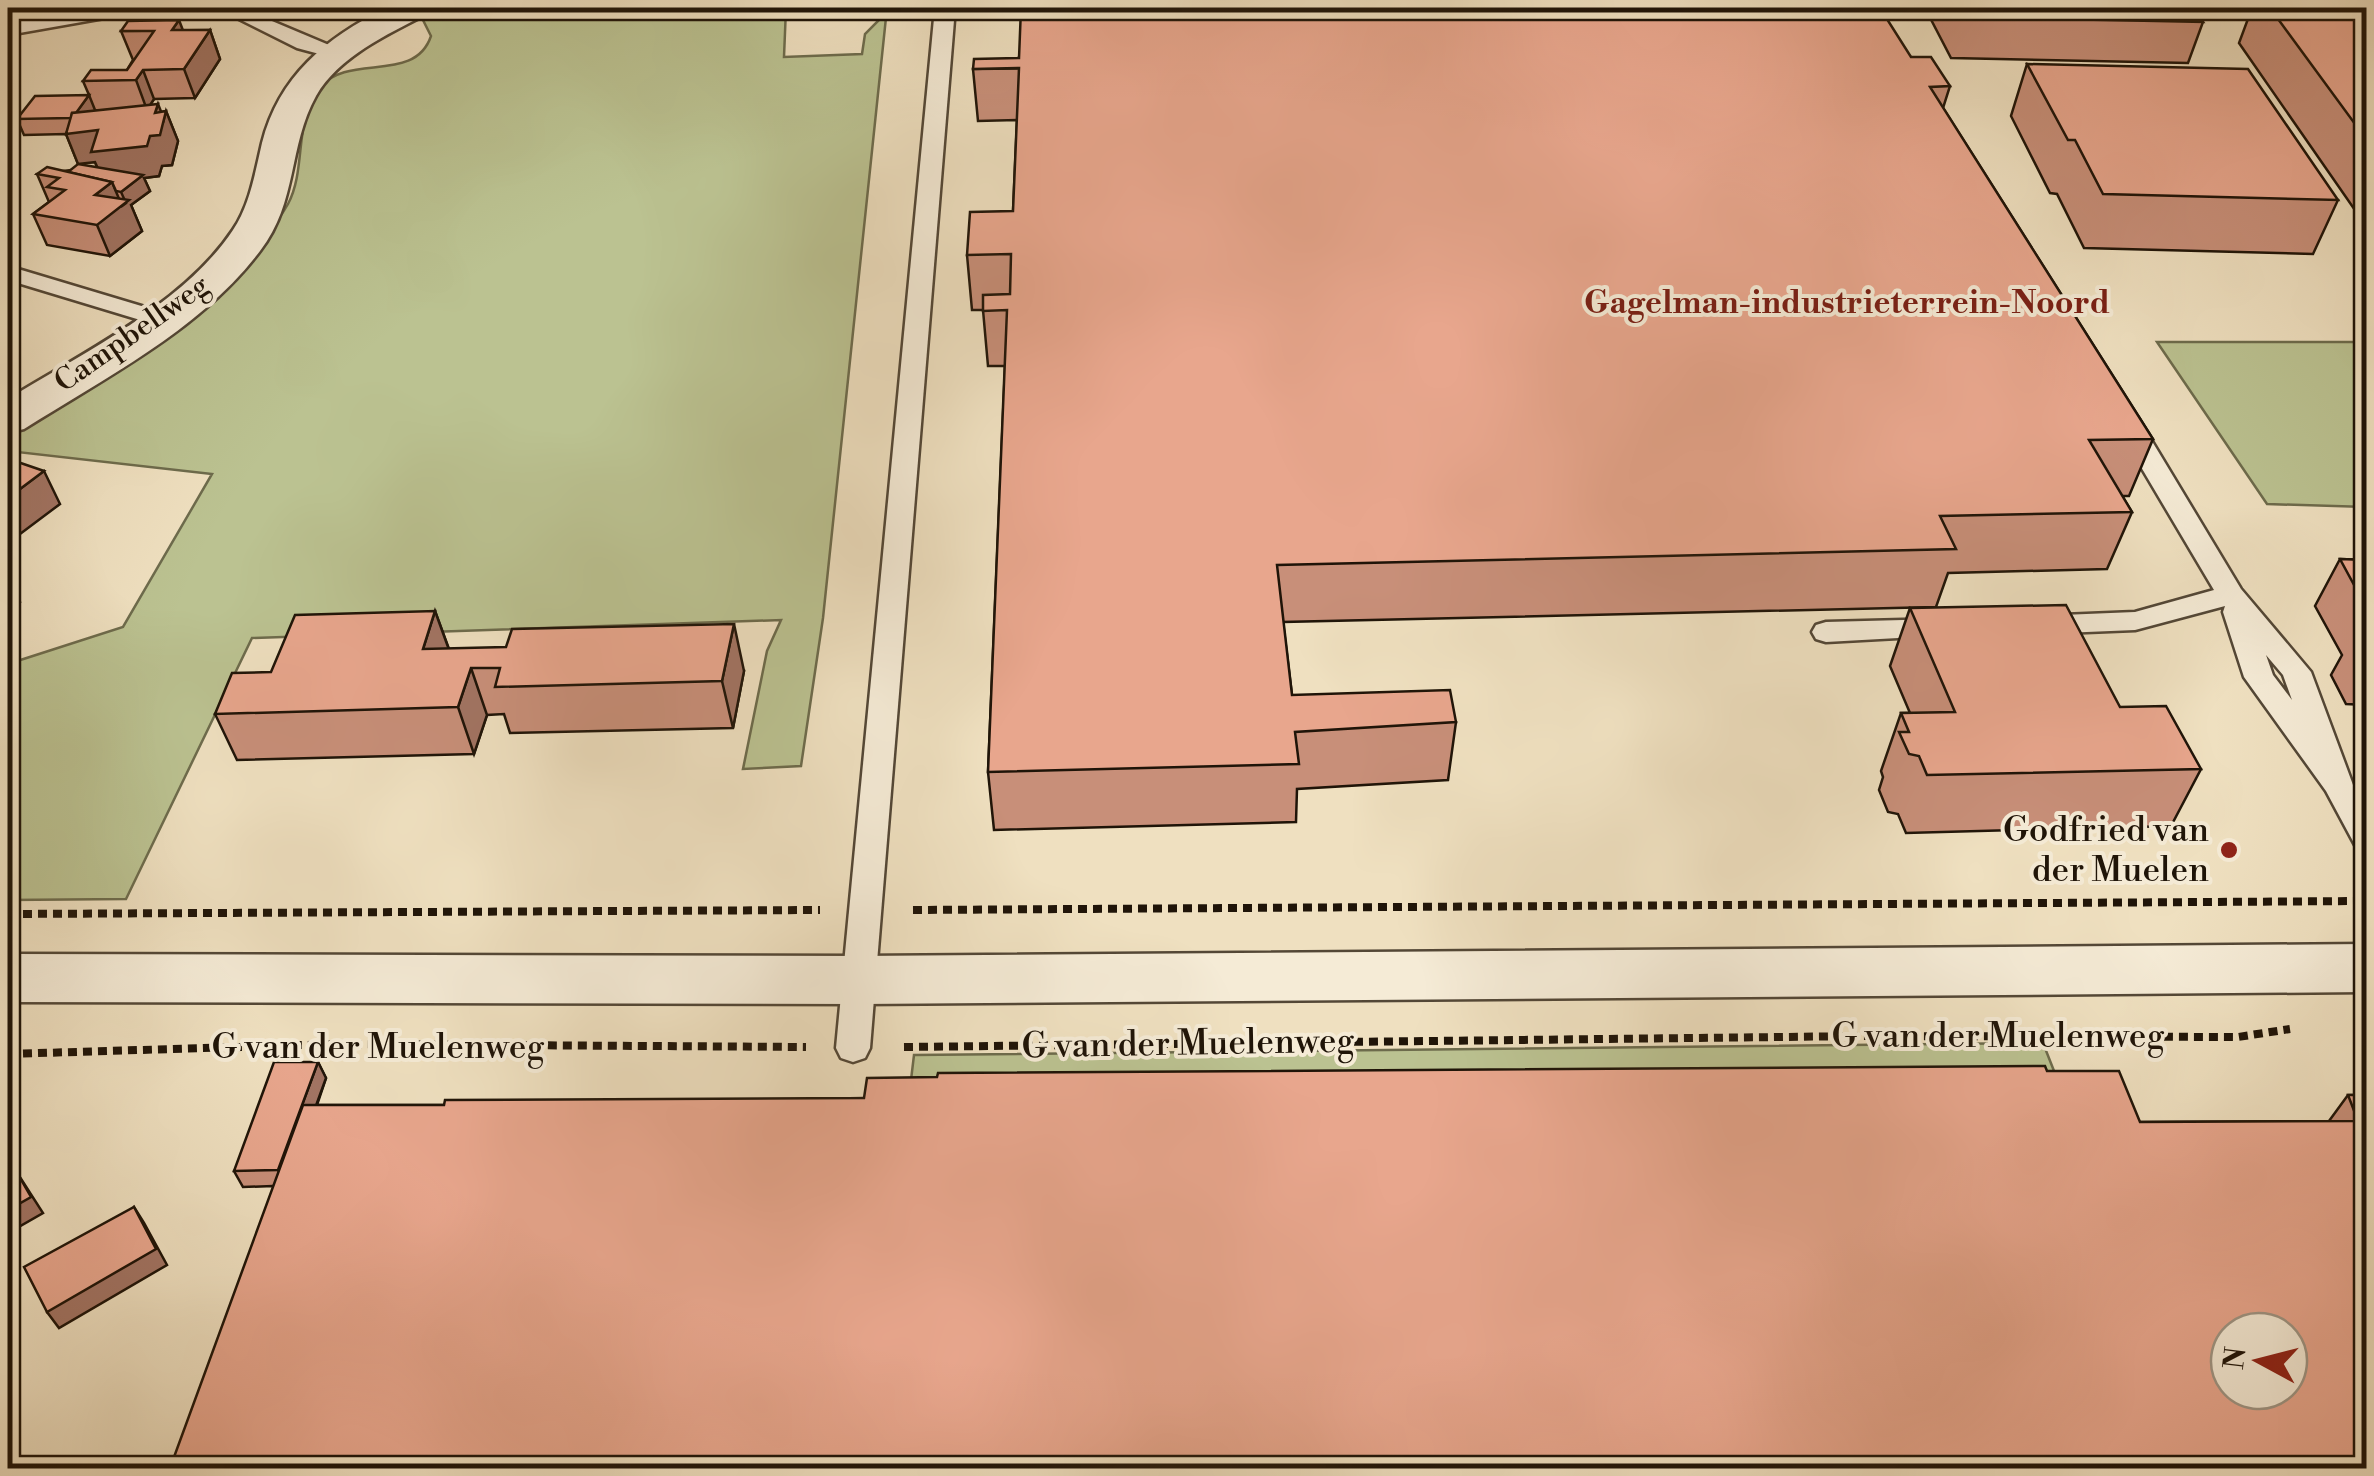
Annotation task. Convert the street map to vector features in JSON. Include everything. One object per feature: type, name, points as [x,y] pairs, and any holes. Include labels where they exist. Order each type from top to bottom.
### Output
[{"type":"street","name":"Campbellweg","points":[[8,419],[196,293],[247,241],[272,194],[288,115],[298,94],[338,54],[412,8]]},
{"type":"street","name":"G van der Muelenweg","points":[[8,978],[860,980],[2366,968]]},
{"type":"lane","points":[[8,29],[127,8]]},
{"type":"lane","points":[[227,8],[253,16],[304,44],[338,54]]},
{"type":"lane","points":[[854,1048],[945,8]]},
{"type":"lane","points":[[8,274],[160,318]]},
{"type":"lane","points":[[2112,396],[2232,595],[2259,677],[2338,784],[2366,836]]},
{"type":"lane","points":[[2019,625],[2135,621],[2232,595]]},
{"type":"lane","points":[[1826,632],[1961,627]]},
{"type":"path","points":[[8,914],[2366,901]]},
{"type":"path","name":"G van der Muelenweg","points":[[8,1054],[336,1044],[854,1048],[1867,1036],[2238,1037],[2292,1029]]},
{"type":"green space","points":[[449,8],[786,8],[784,57],[862,54],[865,34],[882,17],[882,8],[887,8],[823,618],[801,766],[743,769],[767,651],[781,620],[252,638],[126,899],[8,900],[8,664],[123,627],[212,474],[8,451],[8,439],[124,362],[254,246],[273,226],[294,190],[306,114],[320,87],[347,71],[411,59],[423,51],[431,36],[423,20]]},
{"type":"green space","points":[[2157,342],[2366,342],[2366,507],[2267,504]]},
{"type":"green space","points":[[2043,1043],[2080,1137],[904,1138],[914,1055]]},
{"type":"building","points":[[1021,8],[1880,8],[1911,57],[1931,57],[1950,86],[1930,87],[2153,439],[2089,440],[2132,512],[1940,516],[1956,549],[1277,565],[1292,695],[1450,690],[1456,722],[1295,732],[1299,764],[988,772],[1007,310],[983,311],[983,295],[1010,294],[1011,254],[967,255],[970,212],[1013,211],[1019,68],[973,69],[974,59],[1019,58]]},
{"type":"building","points":[[1958,8],[2193,8],[2203,22],[1963,17]]},
{"type":"building","points":[[2270,8],[2366,8],[2366,139]]},
{"type":"building","points":[[179,20],[172,30],[210,30],[184,69],[143,70],[136,80],[83,81],[91,70],[127,70],[154,31],[121,31],[128,21]]},
{"type":"building","points":[[2027,64],[2248,69],[2338,200],[2103,194],[2075,140],[2068,140]]},
{"type":"building","points":[[89,95],[71,118],[17,119],[35,96]]},
{"type":"building","points":[[158,104],[155,113],[166,111],[160,135],[150,136],[147,146],[91,152],[98,130],[66,134],[72,113]]},
{"type":"building","points":[[78,164],[143,175],[121,192],[116,191],[112,182],[68,172]]},
{"type":"building","points":[[47,167],[112,182],[95,195],[129,200],[97,225],[33,214],[65,190],[47,187],[59,178],[37,174]]},
{"type":"building","points":[[8,461],[44,471],[8,498]]},
{"type":"building","points":[[2340,559],[2366,560],[2366,607]]},
{"type":"building","points":[[2066,605],[2120,707],[2166,706],[2201,769],[1927,775],[1919,756],[1909,754],[1899,732],[1909,732],[1901,713],[1955,712],[1910,608]]},
{"type":"building","points":[[435,611],[423,649],[506,647],[512,629],[734,624],[722,681],[495,687],[500,668],[471,668],[458,707],[215,714],[232,673],[271,672],[295,615]]},
{"type":"building","points":[[2357,628],[2366,628],[2366,646]]},
{"type":"building","points":[[274,1062],[318,1062],[278,1170],[234,1171]]},
{"type":"building","points":[[2045,1066],[2047,1071],[2119,1071],[2140,1122],[2358,1121],[2348,1095],[2366,1095],[2366,1468],[170,1468],[303,1105],[444,1105],[445,1100],[864,1098],[867,1078],[937,1077],[938,1073]]},
{"type":"building","points":[[16,1171],[31,1197],[8,1210],[8,1176]]},
{"type":"building","points":[[134,1207],[156,1249],[47,1312],[24,1267]]},
{"type":"place","name":"Godfried van der Muelen","points":[[2229,850]]},
{"type":"district","name":"Gagelman-industrieterrein-Noord","points":[[1847,303]]}]
